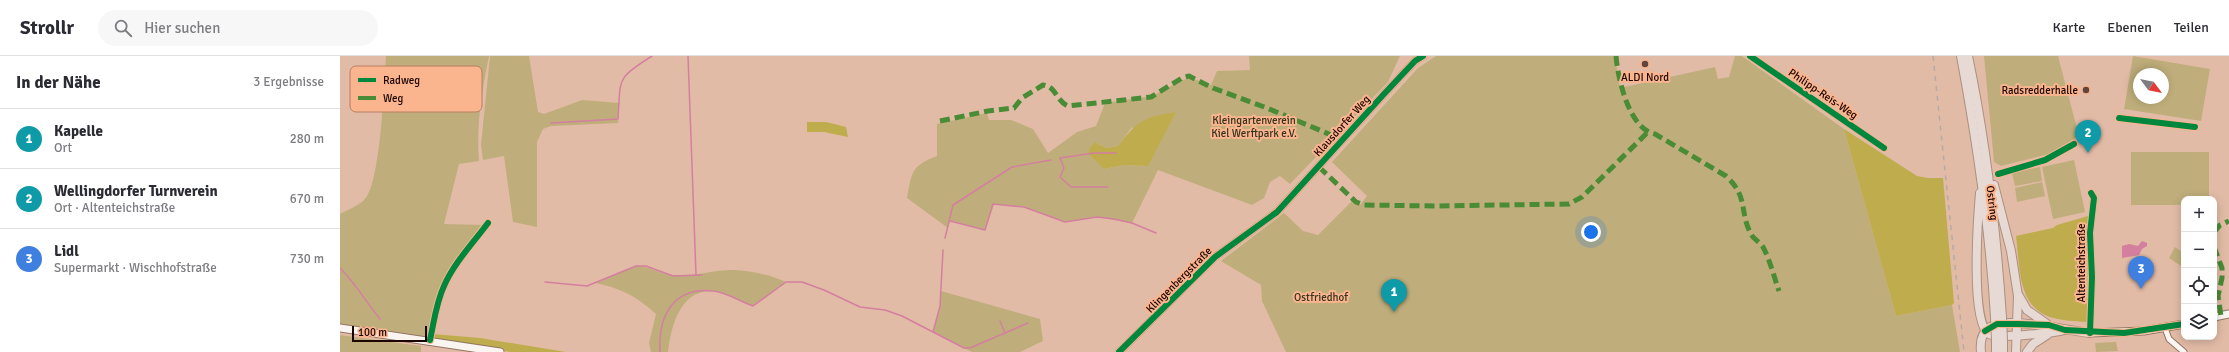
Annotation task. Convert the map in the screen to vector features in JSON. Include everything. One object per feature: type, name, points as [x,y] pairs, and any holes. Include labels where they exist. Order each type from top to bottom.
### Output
[{"type":"highway","points":[[1958,56],[1968,72]]},
{"type":"highway","name":"Ostring","points":[[1961,56],[1968,72],[1987,163],[1997,246],[1999,341],[2003,352]]},
{"type":"highway","name":"Ostring","points":[[1968,56],[1968,72],[1998,317]]},
{"type":"highway","points":[[1968,72],[1972,56]]},
{"type":"highway","points":[[1987,163],[2006,230],[2018,296],[2016,352]]},
{"type":"highway","points":[[1981,180],[1977,267],[1979,314],[1985,331],[1992,336],[2050,334]]},
{"type":"highway","points":[[2018,296],[2031,314],[2049,325],[2065,330],[2090,333]]},
{"type":"highway","points":[[1981,352],[1981,340],[1985,331],[1997,324],[2049,325]]},
{"type":"highway","points":[[2027,352],[2034,342],[2050,334],[2065,330]]},
{"type":"highway","name":"Ostring","points":[[1996,352],[1999,341]]},
{"type":"main road","points":[[2217,316],[2229,314]]},
{"type":"main road","points":[[2090,333],[2124,333],[2181,325]]},
{"type":"main road","points":[[340,328],[430,340],[500,352]]},
{"type":"street","name":"Klausdorfer Weg","points":[[1277,212],[1384,94],[1415,61],[1423,56]]},
{"type":"street","name":"Philipp-Reis-Weg","points":[[1750,56],[1884,148]]},
{"type":"street","name":"Altenteichstraße","points":[[2090,333],[2092,277],[2090,233],[2094,198],[2091,193]]},
{"type":"street","name":"Klingenbergstraße","points":[[1118,352],[1215,257],[1277,212]]},
{"type":"street","points":[[430,340],[438,302],[444,286],[452,271],[488,222]]},
{"type":"street","points":[[2165,328],[2169,339],[2184,352]]},
{"type":"green space","points":[[386,56],[489,56],[482,95],[482,66],[385,66]]},
{"type":"green space","points":[[490,56],[529,56],[538,112],[544,114],[582,100],[619,103],[618,123],[551,126],[543,129],[537,142],[537,227],[513,222],[504,156],[483,160],[481,145]]},
{"type":"green space","name":"Kleingartenverein Kiel Werftpark e.V.","points":[[1249,56],[1400,56],[1388,82],[1290,184],[1280,176],[1270,182],[1264,198],[1252,205],[1158,170],[1132,223],[1097,217],[1065,222],[1024,207],[994,204],[985,230],[950,221],[948,228],[907,198],[914,171],[922,163],[937,156],[937,124],[987,113],[989,120],[1011,120],[1033,129],[1048,153],[1077,132],[1096,126],[1105,103],[1152,96],[1182,80],[1191,78],[1211,85],[1217,71],[1250,70]],"holes":[[[1132,127],[1148,166],[1124,165],[1104,169],[1095,142],[1106,148],[1118,146]]]},
{"type":"green space","name":"Ostfriedhof","points":[[1436,56],[1615,56],[1620,88],[1715,67],[1718,79],[1729,77],[1735,56],[1742,56],[1844,129],[1896,316],[1952,305],[1960,352],[1286,352],[1262,301],[1261,285],[1221,261],[1284,213],[1303,231],[1318,235],[1352,201],[1360,205],[1367,196],[1332,162],[1418,68]]},
{"type":"green space","points":[[1984,56],[2058,56],[2079,136],[2049,154],[2001,166],[1994,162]]},
{"type":"green space","points":[[2133,56],[2210,69],[2201,121],[2124,109]]},
{"type":"green space","points":[[383,112],[480,112],[478,135],[479,161],[459,164],[444,224],[485,225],[442,284],[427,337],[340,324],[340,214],[362,202],[370,191],[378,155]]},
{"type":"green space","points":[[2131,152],[2209,152],[2209,196],[2181,196],[2181,205],[2131,205]]},
{"type":"green space","points":[[2074,160],[2085,212],[2053,219],[2042,167]]},
{"type":"green space","points":[[2040,167],[2042,181],[2015,186],[2012,173]]},
{"type":"green space","points":[[2042,182],[2045,196],[2017,202],[2015,188]]},
{"type":"green space","points":[[2175,247],[2181,251],[2181,266],[2169,258]]},
{"type":"green space","points":[[636,266],[646,267],[669,275],[690,275],[727,270],[754,272],[768,275],[786,282],[753,306],[723,293],[713,291],[702,292],[692,296],[679,311],[669,342],[668,352],[651,352],[649,343],[656,314],[642,302],[628,294],[596,283]]},
{"type":"green space","points":[[941,291],[1040,319],[1043,341],[1020,352],[972,352],[933,332],[940,306]]},
{"type":"green space","points":[[340,335],[421,346],[421,352],[340,352]]},
{"type":"green space","points":[[2116,342],[2118,351],[2096,352],[2095,343]]},
{"type":"shaded area","points":[[1176,112],[1148,166],[1124,165],[1104,169],[1089,154],[1089,149],[1095,142],[1106,148],[1118,146],[1131,130],[1142,121],[1156,116]]},
{"type":"shaded area","points":[[807,122],[826,122],[846,127],[848,137],[824,132],[807,132]]},
{"type":"shaded area","points":[[1844,129],[1917,176],[1943,178],[1954,303],[1952,305],[1896,316]]},
{"type":"shaded area","points":[[2088,216],[2087,322],[2050,317],[2039,312],[2031,304],[2026,294],[2022,283],[2016,236],[2053,228],[2057,225]]},
{"type":"shaded area","points":[[2142,241],[2147,243],[2147,246],[2142,249],[2139,255],[2122,258],[2122,246],[2129,244],[2138,246]]},
{"type":"shaded area","points":[[433,334],[480,338],[566,352],[510,352],[434,338]]},
{"type":"waterway","points":[[551,123],[618,119],[619,95],[622,81],[626,75],[652,56]]},
{"type":"waterway","points":[[688,56],[696,275]]},
{"type":"waterway","points":[[1108,187],[1071,187],[1060,177],[1064,168],[1060,158],[1094,153],[1116,153]]},
{"type":"waterway","points":[[945,238],[953,205],[1012,167],[1051,160]]},
{"type":"waterway","points":[[950,221],[985,230],[993,204],[1024,207],[1065,222],[1097,217],[1114,219],[1132,223],[1156,233]]},
{"type":"waterway","points":[[660,352],[660,339],[665,316],[671,306],[678,299],[699,291],[713,291],[728,295],[753,306],[786,282],[802,282],[824,290],[860,307],[885,310],[902,316],[933,332],[940,306],[943,250]]},
{"type":"waterway","points":[[545,282],[587,286],[636,266],[646,266],[673,276],[702,275]]},
{"type":"waterway","points":[[340,268],[351,280],[380,319]]},
{"type":"waterway","points":[[1000,321],[1005,333]]},
{"type":"waterway","points":[[933,332],[964,348],[970,348],[1028,323]]},
{"type":"railway","points":[[1933,56],[1964,352]]},
{"type":"marked path","points":[[1616,56],[1619,77],[1626,102],[1638,123],[1646,130],[1726,176],[1738,191],[1743,205],[1747,226],[1752,236],[1762,245],[1770,263],[1779,291]]},
{"type":"marked path","points":[[940,121],[988,111],[1014,108],[1022,98],[1043,85],[1051,88],[1061,101],[1068,106],[1151,97],[1182,78],[1189,76],[1213,88],[1267,108],[1343,140]]},
{"type":"marked path","points":[[1319,167],[1356,202],[1364,205],[1435,206],[1569,204],[1582,197],[1647,133]]},
{"type":"marked path","points":[[2217,228],[2220,225],[2229,221]]},
{"type":"marked path","points":[[2217,255],[2222,268],[2222,278],[2218,296],[2221,316]]},
{"type":"cycle path","points":[[1119,352],[1215,257],[1277,212],[1384,94],[1415,61],[1423,56]]},
{"type":"cycle path","points":[[1750,56],[1884,148]]},
{"type":"cycle path","points":[[2119,118],[2195,127]]},
{"type":"cycle path","points":[[1998,174],[2045,160],[2074,144]]},
{"type":"cycle path","points":[[2090,333],[2092,277],[2090,233],[2094,198],[2091,193]]},
{"type":"cycle path","points":[[430,340],[439,299],[444,286],[458,261],[488,223]]},
{"type":"cycle path","points":[[1985,331],[1997,324],[2017,324],[2049,325],[2065,330],[2124,333],[2181,324]]},
{"type":"place","name":"ALDI Nord","points":[[1645,64]]},
{"type":"place","name":"Radsredderhalle","points":[[2086,90]]},
{"type":"place","name":"Wellingdorfer Turnverein","points":[[2088,153]]},
{"type":"place","name":"Lidl","points":[[2141,289]]},
{"type":"place","name":"Kapelle","points":[[1394,312]]}]
